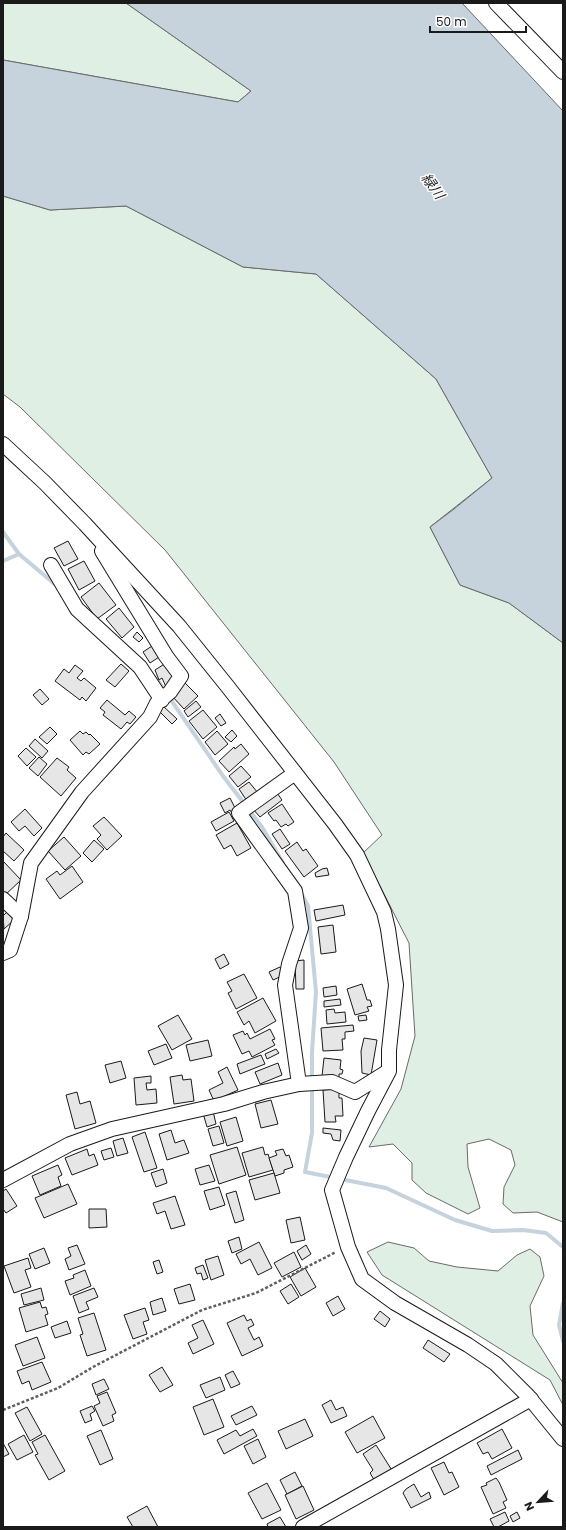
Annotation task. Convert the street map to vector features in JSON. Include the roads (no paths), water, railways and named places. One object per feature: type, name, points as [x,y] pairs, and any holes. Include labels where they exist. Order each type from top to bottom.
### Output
[{"type":"street","points":[[496,3],[563,72]]},
{"type":"street","points":[[3,444],[45,483],[85,524],[179,626],[295,773],[357,855],[384,912],[396,985],[388,1050],[389,1071],[368,1111],[332,1190],[348,1246],[362,1279],[395,1303],[468,1344],[496,1364],[531,1399],[563,1439]]},
{"type":"street","points":[[3,953],[10,950],[21,916],[31,863],[82,792],[150,717],[157,703],[170,692],[181,676],[166,656],[85,524]]},
{"type":"street","points":[[51,565],[77,608],[140,667],[162,700]]},
{"type":"street","points":[[295,773],[239,813],[295,891],[301,928],[289,964],[285,985],[299,1084]]},
{"type":"street","points":[[3,898],[21,916]]},
{"type":"street","points":[[3,1180],[70,1144],[112,1129],[224,1104],[263,1092],[299,1084],[332,1082],[355,1092],[389,1071]]},
{"type":"street","points":[[303,1527],[531,1399]]},
{"type":"water","name":"緑川","points":[[126,3],[462,3],[563,111],[563,643],[509,603],[460,585],[430,527],[492,478],[436,379],[316,274],[243,267],[126,206],[50,210],[3,196],[3,60],[238,102],[251,91]]},
{"type":"waterway","points":[[3,532],[19,554],[57,586]]},
{"type":"waterway","points":[[3,561],[19,554]]},
{"type":"waterway","points":[[154,677],[223,776],[262,827],[283,863]]},
{"type":"waterway","points":[[301,893],[308,906],[316,992],[312,1052],[312,1133],[305,1172],[386,1188],[455,1220],[492,1231],[523,1230],[546,1233],[563,1247]]},
{"type":"waterway","points":[[563,1303],[559,1325],[563,1341]]}]
